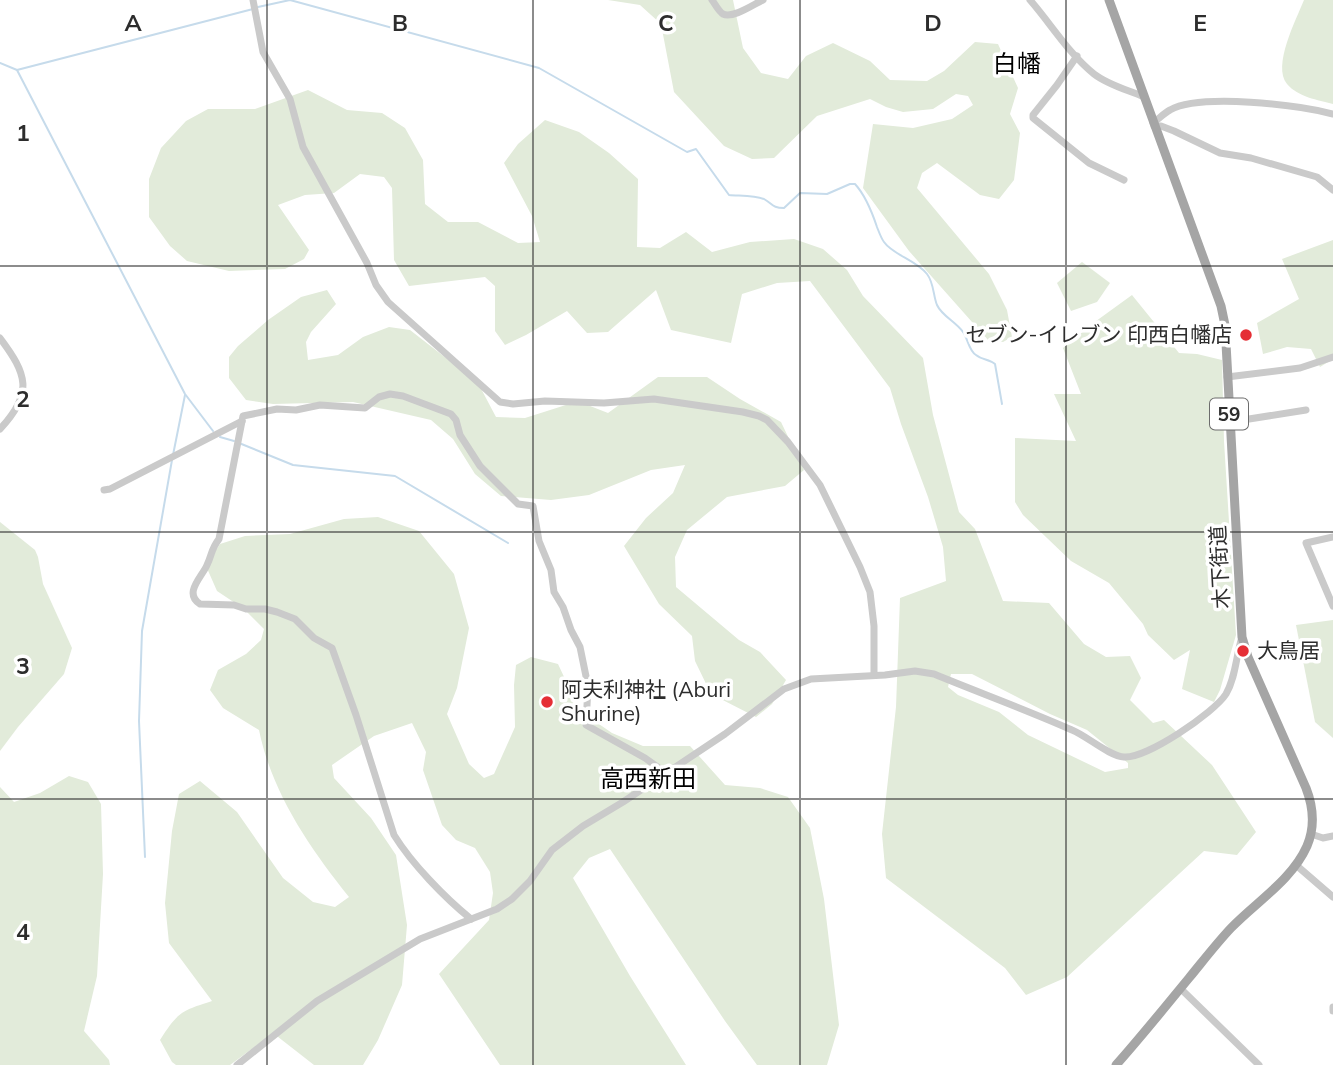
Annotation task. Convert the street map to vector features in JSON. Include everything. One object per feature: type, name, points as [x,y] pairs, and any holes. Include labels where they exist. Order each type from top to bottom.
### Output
[{"type":"main road","name":"木下街道","points":[[1109,0],[1221,306],[1225,325],[1242,637],[1312,809],[1311,834],[1296,865],[1230,929],[1116,1065]]},
{"type":"street","points":[[253,0],[263,51],[290,99],[303,147],[358,246],[376,285],[388,302],[499,402],[604,403],[654,399],[759,415],[767,420],[788,442],[820,485],[860,567],[870,592],[874,625],[874,675]]},
{"type":"street","points":[[712,0],[723,14],[728,15],[763,0]]},
{"type":"street","points":[[1030,0],[1095,74],[1144,97]]},
{"type":"street","points":[[1077,56],[1032,115],[1033,118],[1088,163],[1124,180]]},
{"type":"street","points":[[1154,125],[1169,110],[1199,103],[1268,103],[1333,114]]},
{"type":"street","points":[[1154,125],[1174,131],[1220,153],[1251,158],[1317,177],[1333,190]]},
{"type":"street","points":[[0,338],[19,365],[23,381],[20,399],[13,414],[0,429]]},
{"type":"street","points":[[1227,377],[1300,368],[1333,357]]},
{"type":"street","points":[[471,919],[430,880],[394,835],[332,648],[314,638],[295,620],[277,612],[234,605],[200,604],[193,596],[194,588],[207,566],[210,552],[219,539],[243,416],[277,409],[296,410],[320,405],[365,408],[379,397],[390,394],[403,396],[451,414],[456,420],[460,435],[480,466],[518,505],[533,506],[535,525],[551,570],[554,592],[564,607],[580,647],[588,686],[586,725],[666,773]]},
{"type":"street","points":[[1230,422],[1306,410]]},
{"type":"street","points":[[104,490],[242,421]]},
{"type":"street","points":[[1333,537],[1306,543],[1333,606]]},
{"type":"street","points":[[237,1065],[317,1001],[420,939],[497,909],[512,899],[530,881],[552,850],[583,826],[725,734],[784,689],[811,679],[915,671],[934,674],[1074,731],[1110,753],[1125,757],[1145,752],[1166,741],[1211,710],[1226,693],[1242,637]]},
{"type":"street","points":[[1311,834],[1323,838],[1333,836]]},
{"type":"street","points":[[1296,865],[1332,893]]},
{"type":"street","points":[[1181,989],[1259,1065]]},
{"type":"green space","points":[[608,0],[733,0],[743,48],[761,73],[788,79],[806,56],[833,43],[870,61],[890,80],[927,81],[944,71],[975,42],[998,44],[1018,88],[1010,114],[1020,133],[1014,180],[999,199],[980,195],[937,163],[922,173],[917,188],[989,274],[1007,310],[1012,337],[1003,342],[988,340],[909,251],[863,188],[873,124],[913,128],[952,119],[973,105],[968,96],[956,94],[933,109],[903,112],[870,99],[817,116],[774,158],[752,159],[724,146],[674,92],[661,24],[640,5]]},
{"type":"green space","points":[[1304,0],[1333,0],[1333,104],[1297,92],[1287,84],[1283,76],[1282,66],[1287,43]]},
{"type":"green space","points":[[308,90],[347,110],[382,113],[405,128],[423,160],[425,204],[448,222],[478,222],[518,243],[540,242],[532,216],[504,163],[518,144],[545,120],[579,132],[609,153],[638,179],[637,247],[660,248],[686,232],[712,252],[750,242],[794,239],[823,249],[847,270],[863,296],[923,358],[933,415],[959,512],[975,529],[1003,601],[1049,603],[1084,644],[1106,657],[1130,656],[1141,678],[1130,700],[1153,723],[1164,720],[1212,765],[1256,832],[1237,855],[1204,851],[1067,977],[1026,995],[1005,968],[886,878],[882,834],[896,707],[900,598],[946,581],[943,547],[890,388],[810,281],[777,283],[742,294],[731,343],[671,330],[656,290],[608,332],[587,333],[567,311],[505,345],[495,331],[495,286],[485,277],[409,286],[394,260],[392,188],[384,177],[360,174],[334,193],[305,195],[278,205],[309,250],[304,259],[285,269],[229,271],[187,261],[170,246],[149,217],[149,179],[161,148],[186,121],[208,109],[255,109]],"holes":[[[951,674],[972,674],[1087,730],[1128,763],[1128,768],[1105,772],[1028,735],[999,712],[958,695],[948,687]]]},
{"type":"green space","points":[[1333,240],[1333,359],[1320,367],[1311,349],[1287,347],[1263,354],[1257,323],[1299,299],[1282,259]]},
{"type":"green space","points":[[1082,262],[1110,283],[1097,302],[1071,311],[1057,283]]},
{"type":"green space","points":[[327,290],[336,304],[311,332],[306,342],[308,360],[338,355],[363,337],[389,327],[410,330],[478,383],[496,417],[525,418],[569,404],[585,404],[608,413],[658,377],[707,377],[781,422],[804,470],[785,486],[727,497],[687,530],[675,557],[676,587],[739,640],[760,652],[786,680],[772,704],[756,717],[711,694],[695,661],[692,636],[659,604],[624,546],[646,518],[673,493],[685,465],[651,470],[589,495],[551,500],[501,496],[475,474],[453,439],[431,420],[353,402],[273,404],[246,400],[229,378],[229,357],[268,320],[301,297]]},
{"type":"green space","points":[[1132,295],[1179,353],[1222,360],[1224,441],[1236,635],[1214,702],[1182,689],[1190,650],[1174,660],[1148,635],[1143,624],[1109,583],[1071,561],[1023,515],[1015,502],[1015,438],[1076,441],[1054,394],[1081,394],[1063,348]]},
{"type":"green space","points":[[378,517],[419,531],[454,574],[469,628],[457,688],[447,714],[469,764],[484,778],[494,774],[515,727],[516,665],[531,657],[558,664],[580,711],[612,733],[643,746],[690,746],[725,785],[760,788],[788,797],[810,828],[824,899],[839,1025],[827,1065],[757,1065],[610,849],[589,858],[573,878],[686,1065],[500,1065],[439,974],[489,920],[493,893],[490,872],[475,848],[456,840],[442,825],[423,770],[426,752],[412,723],[374,736],[332,765],[334,778],[371,818],[396,855],[407,925],[402,985],[378,1040],[363,1065],[314,1065],[273,1033],[230,1065],[176,1065],[172,1062],[160,1040],[181,1014],[212,1001],[169,943],[165,903],[172,831],[179,794],[200,781],[237,812],[283,878],[313,902],[335,907],[349,897],[306,839],[294,818],[273,776],[259,730],[223,708],[210,690],[218,670],[246,654],[261,640],[264,629],[244,609],[217,591],[206,566],[220,544],[245,536],[290,534],[344,519]]},
{"type":"green space","points":[[0,522],[35,550],[43,584],[72,648],[64,674],[0,751]]},
{"type":"green space","points":[[1333,620],[1333,738],[1315,722],[1296,625]]},
{"type":"green space","points":[[69,776],[88,782],[101,804],[103,874],[97,976],[84,1031],[109,1060],[110,1065],[0,1065],[0,787],[14,802],[40,793]]},
{"type":"waterway","points":[[258,7],[290,0],[539,68],[687,152],[696,149],[729,195],[760,198],[784,208],[800,193],[827,194],[855,184],[868,204],[884,242],[927,274],[939,309],[963,332],[970,348],[978,357],[995,364],[1002,404]]},
{"type":"waterway","points":[[0,63],[17,70],[253,9]]},
{"type":"waterway","points":[[17,70],[185,394],[213,431]]},
{"type":"waterway","points":[[173,455],[185,395]]},
{"type":"waterway","points":[[220,437],[234,441]]},
{"type":"waterway","points":[[239,443],[293,465],[395,476],[508,543]]},
{"type":"waterway","points":[[145,857],[139,721],[142,631],[172,460]]},
{"type":"place","name":"セブン-イレブン 印西白幡店","points":[[1246,335]]},
{"type":"place","name":"大鳥居","points":[[1243,651]]},
{"type":"place","name":"阿夫利神社 (Aburi Shurine)","points":[[547,702]]},
{"type":"district","name":"白幡","points":[[1017,64]]},
{"type":"district","name":"高西新田","points":[[648,779]]}]
